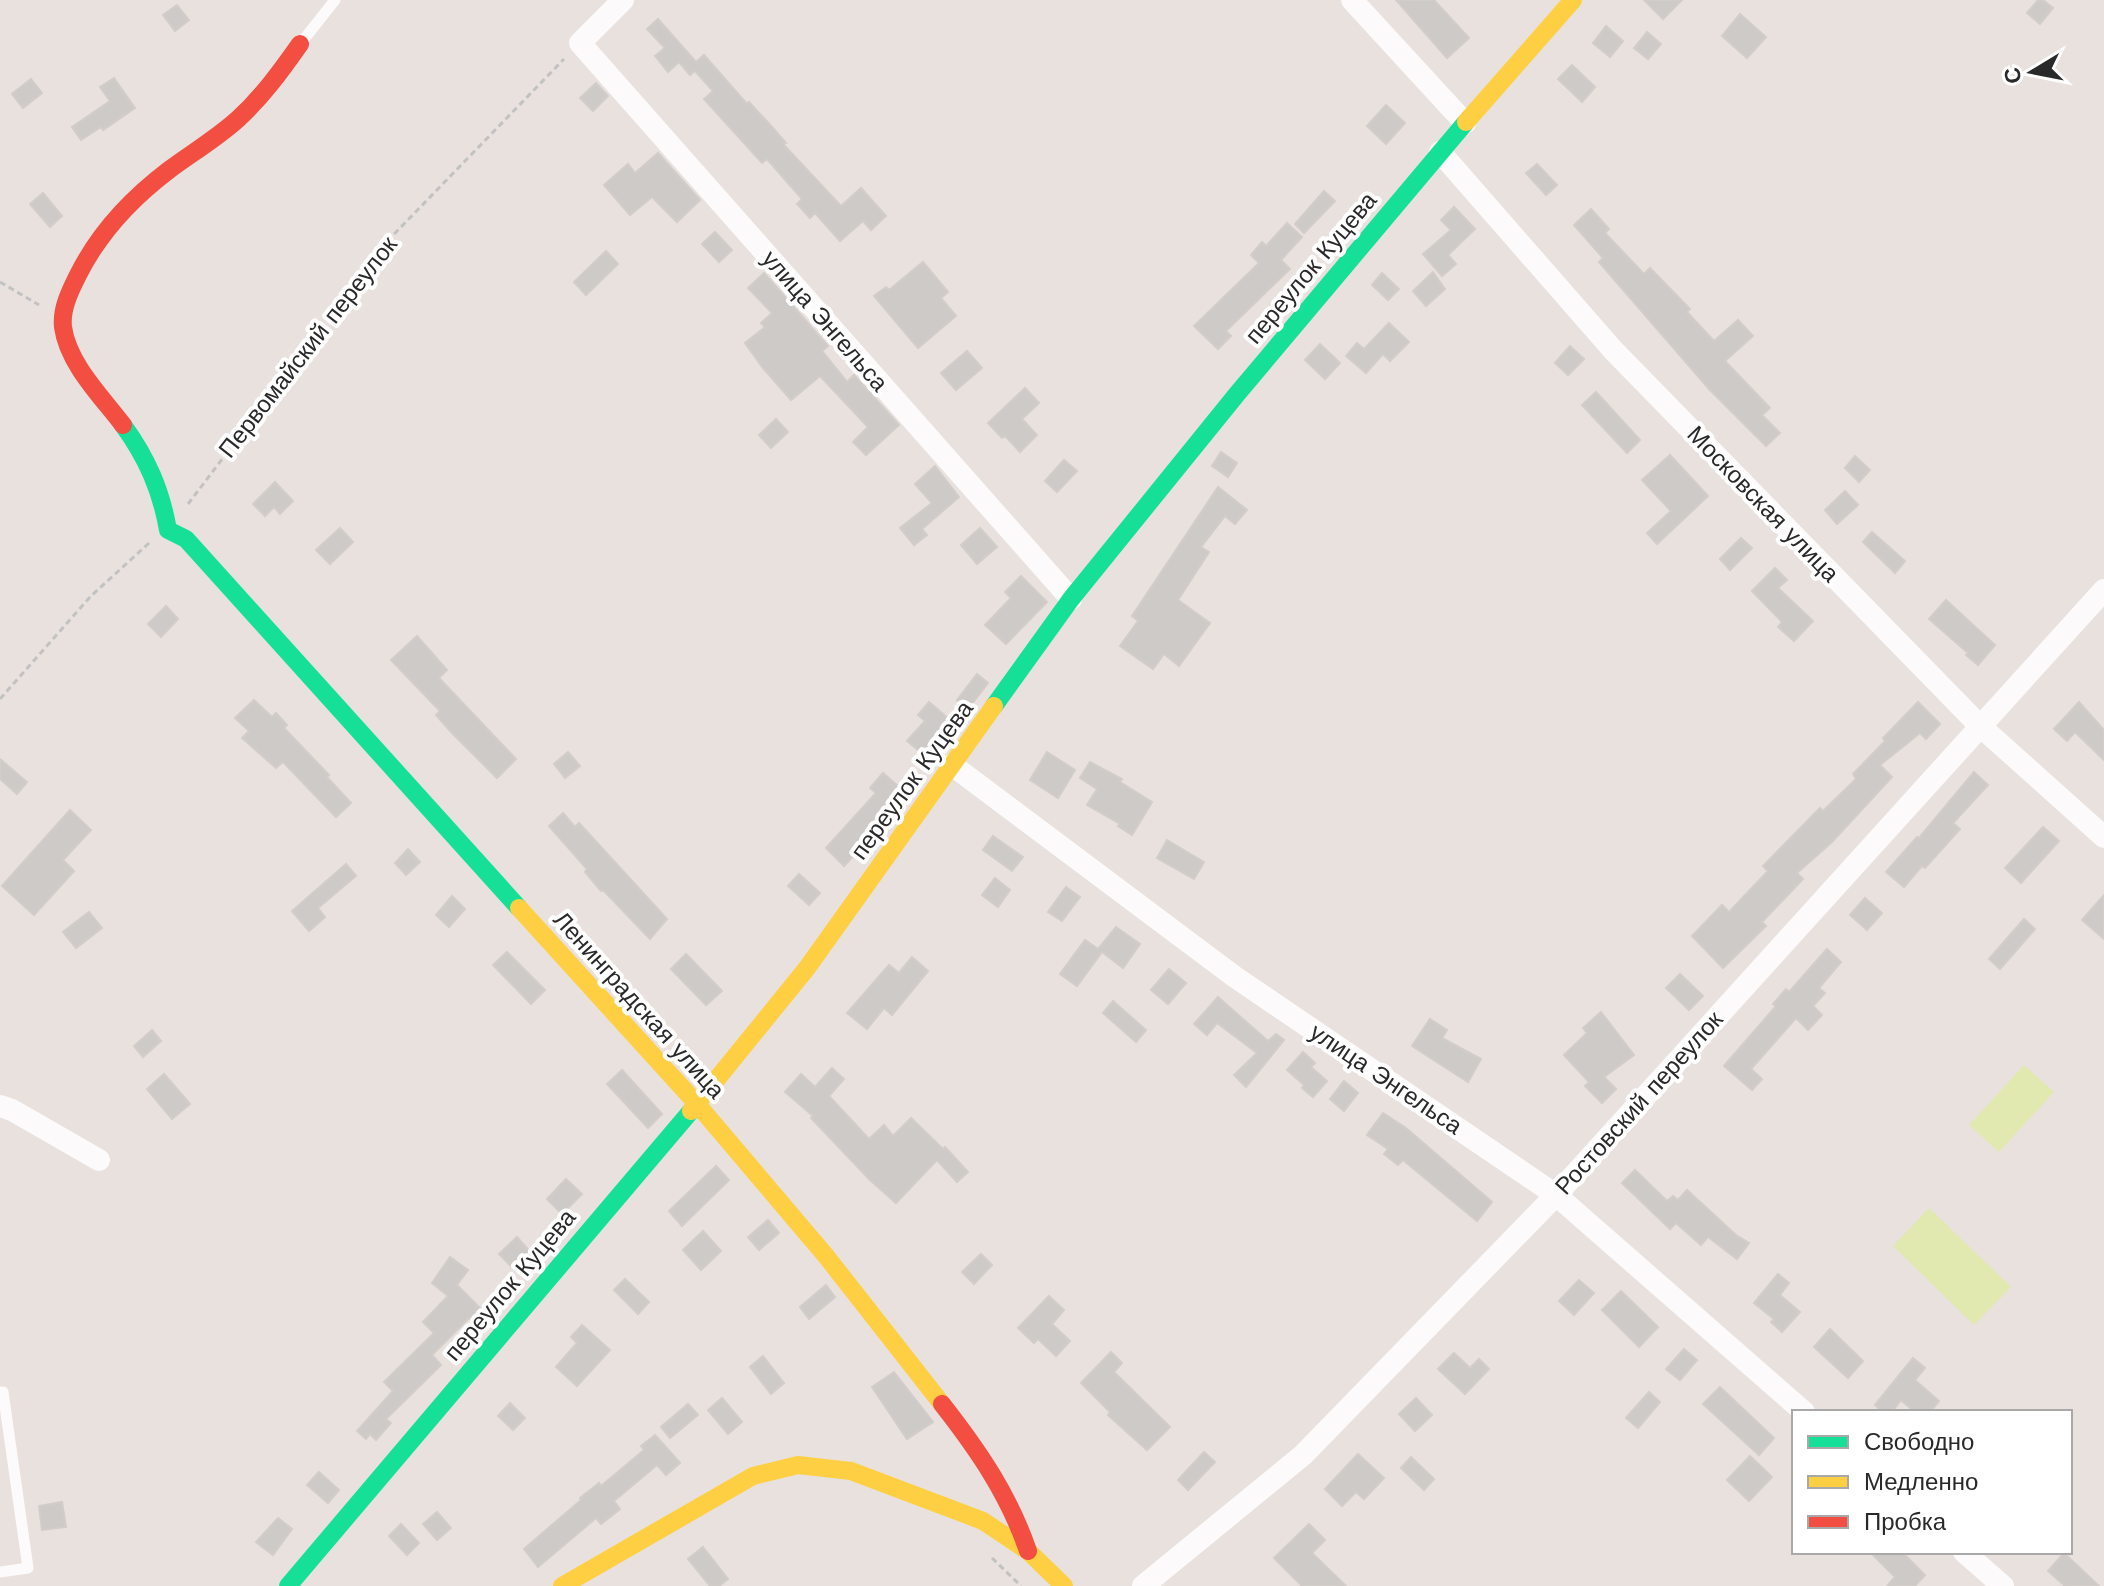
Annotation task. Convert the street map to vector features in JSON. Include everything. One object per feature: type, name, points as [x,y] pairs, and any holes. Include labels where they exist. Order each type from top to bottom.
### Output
[{"type":"street","points":[[580,43],[623,0]]},
{"type":"street","points":[[1352,0],[1465,123]]},
{"type":"street","name":"переулок Куцева","points":[[288,1586],[697,1104],[807,968],[1071,599],[1237,394],[1440,152],[1573,0]]},
{"type":"street","name":"улица Энгельса","points":[[580,43],[1071,599]]},
{"type":"street","points":[[168,530],[161,490],[140,449],[87,381],[60,323],[84,261],[117,217],[156,180],[238,119],[280,72],[300,44]]},
{"type":"street","name":"Московская улица","points":[[1440,152],[1613,350],[1979,725],[2104,837]]},
{"type":"street","name":"Ленинградская улица","points":[[168,530],[186,539],[697,1104],[826,1256],[946,1409],[1000,1485],[1015,1513],[1028,1551]]},
{"type":"street","name":"Ростовский переулок","points":[[1143,1586],[1303,1455],[1556,1195],[2104,590]]},
{"type":"street","name":"улица Энгельса","points":[[952,765],[1235,977],[1556,1195],[1802,1410]]},
{"type":"street","points":[[0,1106],[99,1160]]},
{"type":"street","name":"Ленинградская улица","points":[[562,1586],[753,1476],[798,1465],[851,1471],[983,1521],[1028,1551],[1064,1586]]},
{"type":"street","points":[[1966,1554],[2003,1586]]},
{"type":"lane","points":[[300,44],[335,0]]},
{"type":"lane","points":[[0,1392],[3,1392],[28,1568],[0,1572]]},
{"type":"path","name":"Первомайский переулок","points":[[0,699],[91,596],[168,530],[315,337],[369,260],[580,43]]},
{"type":"path","points":[[0,282],[37,303],[60,323]]},
{"type":"path","points":[[987,1554],[1021,1586]]},
{"type":"green space","points":[[2024,1065],[2054,1092],[1999,1152],[1969,1125]]},
{"type":"green space","points":[[1929,1208],[2011,1287],[1974,1325],[1893,1246]]},
{"type":"building","points":[[1396,0],[1434,0],[1469,38],[1447,58]]},
{"type":"building","points":[[1644,0],[1682,0],[1663,19]]},
{"type":"building","points":[[2038,0],[2053,8],[2040,24],[2027,13]]},
{"type":"building","points":[[177,5],[189,20],[175,31],[163,15]]},
{"type":"building","points":[[1740,14],[1766,37],[1747,58],[1722,36]]},
{"type":"building","points":[[658,19],[696,62],[704,55],[841,206],[861,188],[886,216],[871,230],[863,221],[840,241],[815,213],[810,218],[797,204],[802,199],[767,159],[762,163],[704,99],[713,91],[695,71],[690,75],[679,62],[668,72],[655,56],[665,48],[647,29]]},
{"type":"building","points":[[1606,26],[1623,41],[1610,57],[1593,43]]},
{"type":"building","points":[[1647,32],[1661,44],[1648,59],[1634,48]]},
{"type":"building","points":[[1572,65],[1595,87],[1582,102],[1558,79]]},
{"type":"building","points":[[114,78],[135,108],[103,130],[101,127],[81,140],[72,127],[110,101],[100,87]]},
{"type":"building","points":[[31,79],[42,93],[23,108],[12,94]]},
{"type":"building","points":[[596,83],[608,96],[593,111],[580,98]]},
{"type":"building","points":[[1386,105],[1405,123],[1386,144],[1367,126]]},
{"type":"building","points":[[658,153],[700,200],[677,222],[652,197],[630,215],[604,185],[628,164],[635,173]]},
{"type":"building","points":[[1537,164],[1557,185],[1546,195],[1526,173]]},
{"type":"building","points":[[1324,191],[1335,201],[1304,233],[1295,224]]},
{"type":"building","points":[[43,193],[62,216],[50,227],[30,204]]},
{"type":"building","points":[[1454,207],[1475,229],[1448,255],[1456,264],[1442,276],[1423,254],[1451,230],[1441,220]]},
{"type":"building","points":[[1591,209],[1609,229],[1605,233],[1644,274],[1650,268],[1690,309],[1687,312],[1714,341],[1738,320],[1753,336],[1725,361],[1770,408],[1762,415],[1780,433],[1766,446],[1709,389],[1599,262],[1603,258],[1574,225]]},
{"type":"building","points":[[1287,223],[1302,237],[1281,260],[1290,269],[1226,331],[1231,336],[1218,349],[1194,326],[1259,263],[1251,255],[1262,242],[1266,246]]},
{"type":"building","points":[[715,232],[732,250],[719,262],[702,244]]},
{"type":"building","points":[[606,251],[618,264],[586,295],[574,282]]},
{"type":"building","points":[[923,262],[948,292],[941,298],[956,316],[918,348],[874,296],[886,287],[889,290]]},
{"type":"building","points":[[1433,272],[1445,289],[1426,306],[1413,291]]},
{"type":"building","points":[[764,273],[828,346],[822,351],[847,382],[854,375],[899,425],[866,455],[853,442],[868,427],[820,376],[791,400],[745,343],[765,327],[761,323],[772,313],[748,288]]},
{"type":"building","points":[[1382,273],[1399,289],[1388,300],[1372,285]]},
{"type":"building","points":[[1389,323],[1409,342],[1390,361],[1383,354],[1366,373],[1346,356],[1357,343],[1364,349]]},
{"type":"building","points":[[1320,344],[1340,363],[1325,379],[1305,360]]},
{"type":"building","points":[[1570,346],[1584,359],[1568,375],[1555,363]]},
{"type":"building","points":[[967,351],[982,368],[956,390],[941,373]]},
{"type":"building","points":[[1025,388],[1039,403],[1022,419],[1037,435],[1020,452],[988,423]]},
{"type":"building","points":[[1596,392],[1640,440],[1627,453],[1582,405]]},
{"type":"building","points":[[776,419],[788,432],[771,448],[759,435]]},
{"type":"building","points":[[1221,452],[1237,463],[1228,477],[1212,466]]},
{"type":"building","points":[[1670,455],[1708,496],[1657,544],[1647,533],[1671,511],[1642,480]]},
{"type":"building","points":[[1855,456],[1870,470],[1859,482],[1845,468]]},
{"type":"building","points":[[1064,460],[1077,471],[1057,492],[1045,481]]},
{"type":"building","points":[[935,466],[959,497],[922,529],[927,535],[914,545],[900,528],[932,503],[915,484]]},
{"type":"building","points":[[275,482],[293,501],[280,514],[274,507],[265,516],[253,504]]},
{"type":"building","points":[[1218,487],[1247,510],[1235,524],[1225,516],[1201,547],[1209,552],[1178,600],[1210,623],[1179,666],[1164,654],[1153,669],[1120,646],[1138,621],[1132,616]]},
{"type":"building","points":[[1845,491],[1858,505],[1837,524],[1825,510]]},
{"type":"building","points":[[340,528],[353,542],[330,564],[316,550]]},
{"type":"building","points":[[980,528],[997,547],[977,564],[961,545]]},
{"type":"building","points":[[1872,532],[1905,561],[1895,573],[1863,542]]},
{"type":"building","points":[[1741,538],[1752,548],[1730,570],[1720,559]]},
{"type":"building","points":[[1775,568],[1787,580],[1778,588],[1813,621],[1794,641],[1778,627],[1782,622],[1752,591]]},
{"type":"building","points":[[1021,576],[1047,602],[1006,644],[985,625],[1011,598],[1005,592]]},
{"type":"building","points":[[1946,600],[1995,645],[1978,665],[1929,619]]},
{"type":"building","points":[[166,606],[178,619],[161,637],[148,624]]},
{"type":"building","points":[[417,636],[447,670],[439,678],[516,759],[497,778],[451,732],[436,715],[440,711],[391,660]]},
{"type":"building","points":[[977,674],[988,683],[968,709],[957,700]]},
{"type":"building","points":[[254,700],[272,717],[276,713],[287,725],[284,728],[351,803],[336,817],[283,762],[276,768],[242,738],[249,731],[235,718]]},
{"type":"building","points":[[929,702],[950,720],[924,755],[907,741],[925,721],[918,715]]},
{"type":"building","points":[[1918,702],[1940,724],[1926,739],[1920,733],[1880,765],[1892,777],[1832,842],[1797,873],[1803,879],[1762,922],[1766,926],[1723,968],[1692,936],[1722,905],[1729,912],[1768,871],[1763,866],[1820,808],[1823,811],[1856,779],[1853,774]]},
{"type":"building","points":[[2079,702],[2104,730],[2104,760],[2075,732],[2067,741],[2054,729]]},
{"type":"building","points":[[568,752],[580,766],[565,778],[554,764]]},
{"type":"building","points":[[1047,752],[1075,770],[1058,798],[1030,780]]},
{"type":"building","points":[[0,759],[27,782],[17,794],[0,779]]},
{"type":"building","points":[[1090,762],[1122,779],[1120,782],[1152,802],[1132,835],[1118,826],[1120,824],[1087,805],[1097,789],[1080,778]]},
{"type":"building","points":[[1974,772],[1988,785],[1953,823],[1960,829],[1904,887],[1886,872]]},
{"type":"building","points":[[883,773],[905,792],[882,817],[886,821],[844,866],[826,848],[876,793],[870,788]]},
{"type":"building","points":[[70,810],[91,830],[63,860],[74,871],[34,915],[2,886]]},
{"type":"building","points":[[563,813],[575,827],[579,823],[667,919],[650,939],[601,891],[585,872],[587,869],[549,826]]},
{"type":"building","points":[[2043,827],[2059,841],[2021,883],[2005,868]]},
{"type":"building","points":[[993,836],[1023,857],[1012,871],[983,850]]},
{"type":"building","points":[[1167,840],[1204,862],[1194,879],[1157,858]]},
{"type":"building","points":[[408,849],[420,862],[406,875],[395,863]]},
{"type":"building","points":[[346,864],[356,876],[318,908],[325,917],[309,931],[292,911]]},
{"type":"building","points":[[799,874],[820,893],[809,905],[788,886]]},
{"type":"building","points":[[995,878],[1010,890],[998,907],[982,895]]},
{"type":"building","points":[[1066,887],[1080,897],[1062,921],[1048,912]]},
{"type":"building","points":[[2104,895],[2104,939],[2082,920]]},
{"type":"building","points":[[452,896],[465,909],[449,927],[436,915]]},
{"type":"building","points":[[1865,898],[1882,913],[1867,930],[1850,915]]},
{"type":"building","points":[[89,912],[102,928],[76,948],[63,932]]},
{"type":"building","points":[[2024,919],[2035,929],[2000,969],[1989,959]]},
{"type":"building","points":[[1116,927],[1140,944],[1123,968],[1102,952],[1077,986],[1060,974],[1085,940],[1098,949]]},
{"type":"building","points":[[1827,949],[1841,962],[1819,988],[1825,993],[1813,1006],[1822,1015],[1808,1030],[1796,1018],[1751,1069],[1762,1079],[1752,1090],[1724,1066],[1776,1006],[1773,1004],[1786,989],[1789,992]]},
{"type":"building","points":[[507,952],[545,990],[531,1004],[493,965]]},
{"type":"building","points":[[686,954],[722,991],[706,1005],[671,969]]},
{"type":"building","points":[[912,957],[928,971],[892,1015],[884,1008],[867,1029],[847,1013],[889,965],[899,973]]},
{"type":"building","points":[[1169,969],[1186,983],[1168,1004],[1151,990]]},
{"type":"building","points":[[1680,974],[1703,996],[1689,1010],[1666,988]]},
{"type":"building","points":[[1218,997],[1268,1041],[1276,1034],[1284,1040],[1246,1087],[1234,1075],[1257,1053],[1217,1023],[1207,1035],[1194,1024]]},
{"type":"building","points":[[1113,1001],[1146,1030],[1136,1042],[1103,1013]]},
{"type":"building","points":[[1601,1012],[1634,1055],[1604,1077],[1616,1089],[1602,1103],[1585,1086],[1589,1082],[1564,1055],[1587,1033],[1583,1028]]},
{"type":"building","points":[[1430,1019],[1447,1030],[1442,1038],[1481,1059],[1468,1082],[1412,1046]]},
{"type":"building","points":[[152,1030],[161,1041],[143,1057],[134,1046]]},
{"type":"building","points":[[1303,1052],[1315,1063],[1311,1067],[1327,1081],[1313,1097],[1287,1070]]},
{"type":"building","points":[[832,1068],[844,1079],[829,1096],[869,1139],[884,1125],[893,1136],[911,1118],[968,1172],[957,1182],[937,1160],[896,1203],[870,1180],[811,1118],[813,1116],[785,1092],[801,1074],[815,1087]]},
{"type":"building","points":[[622,1070],[662,1114],[648,1128],[607,1084]]},
{"type":"building","points":[[164,1074],[190,1104],[172,1119],[147,1089]]},
{"type":"building","points":[[1344,1081],[1358,1093],[1344,1111],[1330,1099]]},
{"type":"building","points":[[1383,1113],[1406,1128],[1492,1202],[1477,1221],[1403,1160],[1398,1165],[1384,1154],[1388,1149],[1367,1135]]},
{"type":"building","points":[[716,1166],[729,1180],[682,1226],[669,1211]]},
{"type":"building","points":[[1635,1170],[1667,1201],[1673,1196],[1678,1200],[1687,1190],[1749,1243],[1737,1259],[1708,1237],[1701,1245],[1676,1223],[1670,1229],[1622,1183]]},
{"type":"building","points":[[566,1179],[582,1194],[562,1214],[547,1199]]},
{"type":"building","points":[[768,1220],[779,1233],[759,1250],[748,1237]]},
{"type":"building","points":[[703,1231],[721,1251],[701,1270],[683,1250]]},
{"type":"building","points":[[517,1237],[533,1255],[516,1271],[499,1254]]},
{"type":"building","points":[[981,1254],[992,1265],[974,1284],[962,1272]]},
{"type":"building","points":[[450,1257],[468,1270],[457,1285],[484,1312],[474,1323],[469,1318],[432,1355],[441,1365],[386,1419],[391,1423],[376,1440],[370,1434],[366,1439],[357,1431],[393,1391],[384,1382],[434,1333],[423,1322],[448,1296],[432,1283]]},
{"type":"building","points":[[1778,1274],[1789,1283],[1780,1295],[1800,1312],[1782,1332],[1771,1322],[1774,1319],[1754,1303]]},
{"type":"building","points":[[625,1279],[649,1302],[638,1314],[614,1290]]},
{"type":"building","points":[[1579,1280],[1594,1293],[1574,1315],[1559,1301]]},
{"type":"building","points":[[826,1285],[835,1297],[809,1319],[800,1307]]},
{"type":"building","points":[[1621,1291],[1658,1327],[1639,1347],[1602,1310]]},
{"type":"building","points":[[1049,1296],[1064,1310],[1052,1324],[1070,1341],[1056,1356],[1038,1339],[1034,1343],[1018,1328]]},
{"type":"building","points":[[582,1325],[610,1350],[577,1386],[556,1367],[577,1343],[571,1337]]},
{"type":"building","points":[[1830,1329],[1863,1361],[1848,1378],[1814,1347]]},
{"type":"building","points":[[1684,1349],[1697,1360],[1680,1380],[1666,1369]]},
{"type":"building","points":[[1111,1352],[1122,1363],[1114,1372],[1170,1427],[1147,1450],[1108,1415],[1110,1412],[1081,1383]]},
{"type":"building","points":[[1454,1353],[1470,1368],[1479,1359],[1489,1369],[1465,1394],[1438,1369]]},
{"type":"building","points":[[763,1356],[784,1383],[771,1394],[750,1367]]},
{"type":"building","points":[[1913,1358],[1925,1368],[1915,1380],[1939,1401],[1932,1410],[1913,1410],[1901,1400],[1894,1410],[1881,1410],[1875,1405]]},
{"type":"building","points":[[894,1372],[933,1422],[907,1439],[872,1387]]},
{"type":"building","points":[[1720,1387],[1774,1438],[1759,1455],[1703,1404]]},
{"type":"building","points":[[1649,1392],[1660,1402],[1638,1428],[1626,1418]]},
{"type":"building","points":[[722,1398],[742,1422],[728,1434],[708,1410]]},
{"type":"building","points":[[1416,1398],[1432,1415],[1415,1431],[1399,1414]]},
{"type":"building","points":[[510,1403],[525,1418],[513,1430],[498,1416]]},
{"type":"building","points":[[688,1404],[698,1415],[670,1438],[661,1427]]},
{"type":"building","points":[[655,1435],[680,1463],[666,1475],[657,1465],[614,1501],[620,1509],[601,1524],[596,1518],[538,1567],[524,1549],[580,1498],[599,1483],[601,1486],[644,1450],[641,1446]]},
{"type":"building","points":[[1204,1452],[1215,1462],[1188,1490],[1178,1480]]},
{"type":"building","points":[[1358,1454],[1384,1478],[1364,1499],[1356,1492],[1342,1506],[1325,1489]]},
{"type":"building","points":[[1750,1456],[1772,1477],[1749,1501],[1727,1480]]},
{"type":"building","points":[[1411,1457],[1434,1479],[1424,1490],[1401,1468]]},
{"type":"building","points":[[319,1472],[339,1490],[328,1503],[307,1485]]},
{"type":"building","points":[[62,1502],[66,1527],[42,1530],[39,1506]]},
{"type":"building","points":[[437,1512],[451,1528],[437,1540],[423,1524]]},
{"type":"building","points":[[278,1518],[292,1529],[273,1555],[256,1542]]},
{"type":"building","points":[[401,1524],[419,1543],[407,1555],[389,1536]]},
{"type":"building","points":[[1309,1524],[1325,1540],[1312,1553],[1346,1586],[1302,1586],[1274,1558]]},
{"type":"building","points":[[703,1547],[728,1579],[719,1586],[710,1586],[688,1559]]},
{"type":"building","points":[[1872,1554],[1904,1554],[1925,1575],[1915,1586],[1887,1586],[1895,1577]]},
{"type":"building","points":[[2065,1554],[2099,1586],[2065,1586],[2048,1571]]},
{"type":"traffic: fast","points":[[994,706],[1071,599],[1237,394],[1466,122]]},
{"type":"traffic: fast","points":[[123,425],[152,475],[168,530],[186,539],[519,908]]},
{"type":"traffic: fast","points":[[288,1586],[691,1111]]},
{"type":"traffic: slow","points":[[1466,122],[1573,0]]},
{"type":"traffic: slow","points":[[691,1111],[807,968],[994,706]]},
{"type":"traffic: slow","points":[[519,908],[697,1104],[826,1256],[942,1404]]},
{"type":"traffic: slow","points":[[562,1586],[753,1476],[798,1465],[851,1471],[983,1521],[1028,1551],[1064,1586]]},
{"type":"traffic: jam","points":[[123,425],[87,379],[66,341],[63,314],[72,287],[96,245],[129,204],[238,119],[263,93],[300,44]]},
{"type":"traffic: jam","points":[[942,1404],[991,1474],[1012,1511],[1028,1551]]}]
